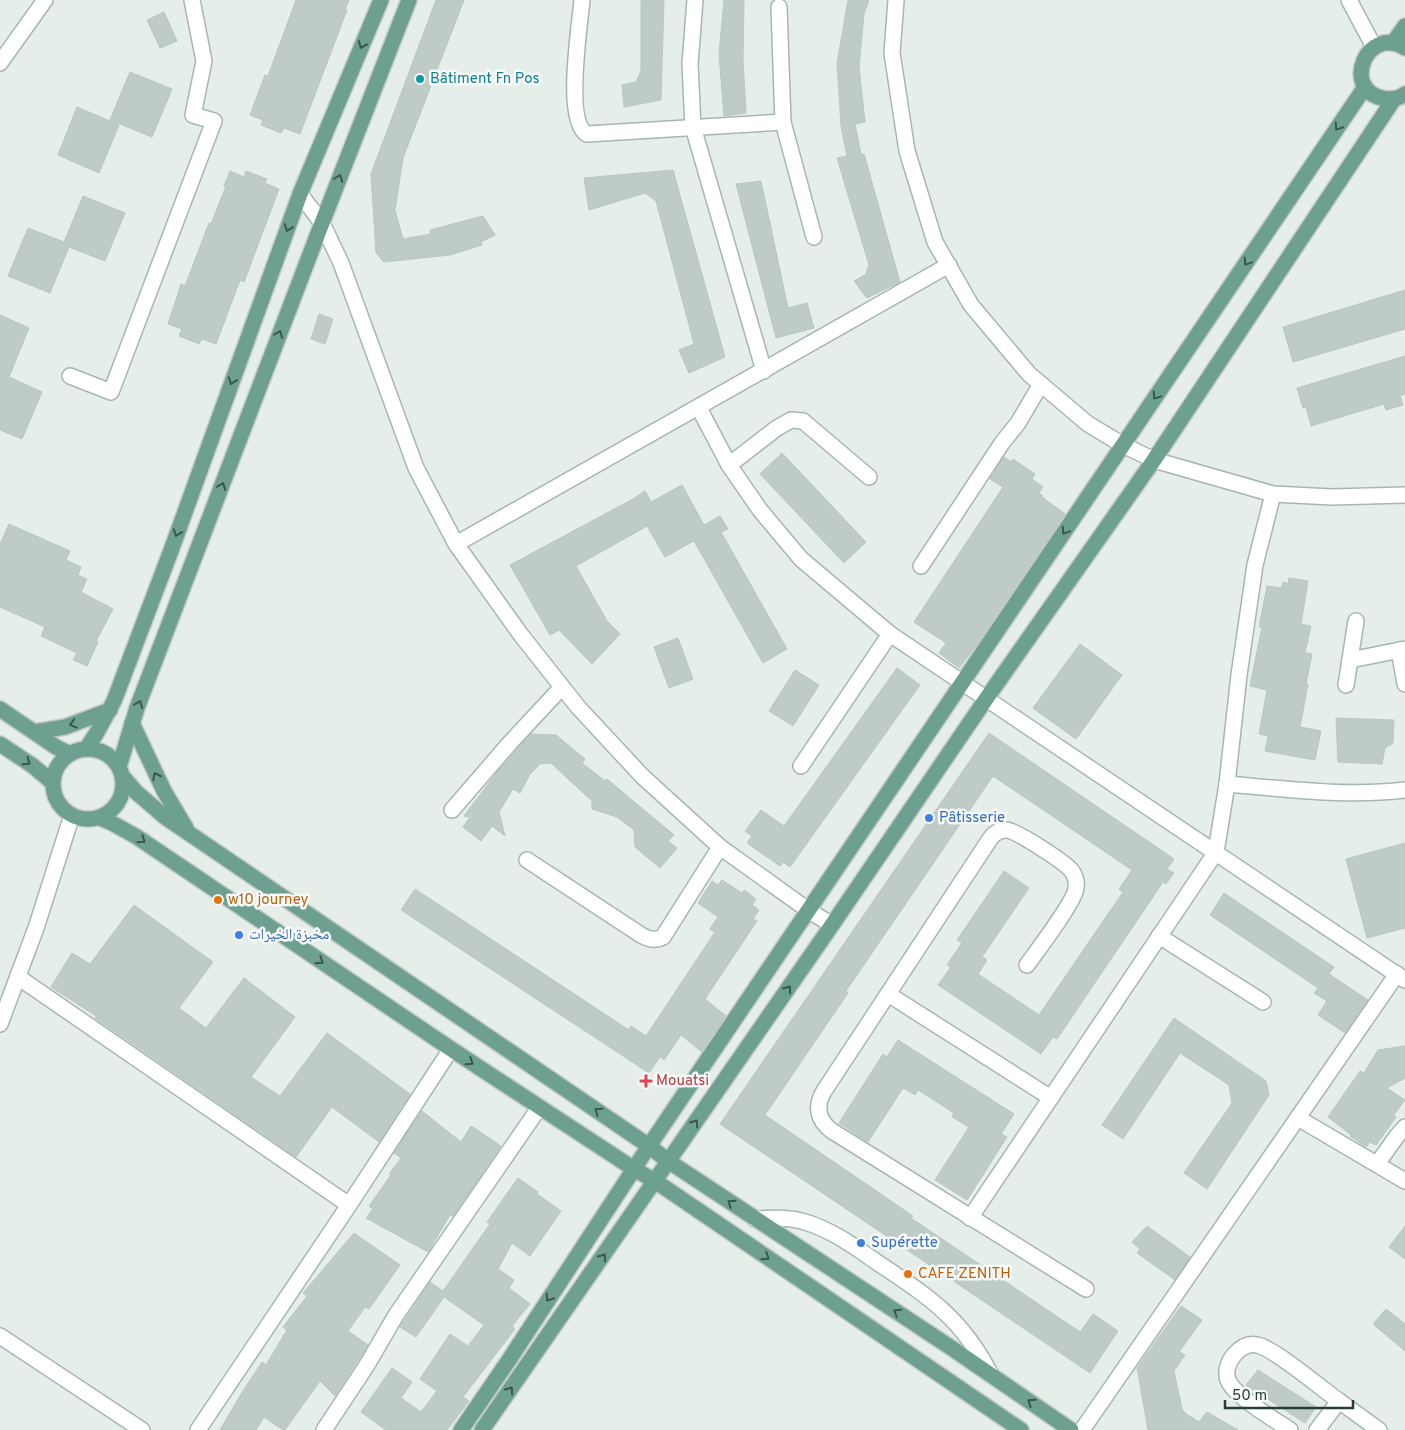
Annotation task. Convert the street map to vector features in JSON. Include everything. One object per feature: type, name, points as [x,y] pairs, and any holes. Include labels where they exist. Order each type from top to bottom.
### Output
[{"type":"main road","points":[[86,749],[110,710],[172,548],[300,194],[381,0]]},
{"type":"main road","points":[[100,818],[116,806],[121,797],[123,787],[121,772],[132,723],[409,0]]},
{"type":"main road","points":[[1402,97],[1378,97],[1370,93],[1365,87],[1361,70],[1367,53],[1374,47],[1380,44],[1399,46],[1405,26]]},
{"type":"main road","points":[[461,1430],[649,1146],[1365,87]]},
{"type":"main road","points":[[482,1430],[986,699],[1154,460],[1402,97]]},
{"type":"main road","points":[[0,709],[70,754]]},
{"type":"main road","points":[[34,732],[65,727],[110,710]]},
{"type":"main road","points":[[132,723],[160,784],[190,833]]},
{"type":"main road","points":[[0,744],[33,766],[52,782]]},
{"type":"main road","points":[[1021,1430],[655,1181],[539,1108],[137,837],[112,822],[100,818],[90,819],[72,816],[63,810],[53,792],[52,782],[58,766],[70,754],[86,749],[96,749],[105,753],[113,759],[121,772],[150,805],[649,1146],[668,1161],[1072,1430]]},
{"type":"street","points":[[0,63],[45,0]]},
{"type":"street","points":[[70,376],[112,392],[214,121],[193,115],[204,61],[192,0]]},
{"type":"street","points":[[582,0],[574,90],[578,122],[581,130],[587,134],[783,122]]},
{"type":"street","points":[[695,0],[690,64],[693,127],[764,371]]},
{"type":"street","points":[[896,0],[892,53],[907,151],[935,242],[971,304],[1029,374],[1088,424],[1123,445],[1154,460],[1273,494],[1332,497],[1405,495]]},
{"type":"street","points":[[1349,0],[1374,47]]},
{"type":"street","points":[[779,7],[783,122],[814,237]]},
{"type":"street","points":[[300,194],[322,223],[341,263],[354,294],[416,468],[456,544],[522,635],[578,707],[642,776],[720,847],[832,925]]},
{"type":"street","points":[[456,544],[949,266]]},
{"type":"street","points":[[921,566],[1002,443],[1018,423],[1041,384]]},
{"type":"street","points":[[699,408],[730,465],[760,510],[801,559],[890,634],[1401,977],[1298,1118],[1082,1430]]},
{"type":"street","points":[[730,465],[777,428],[791,420],[803,421],[869,477]]},
{"type":"street","points":[[970,1218],[1216,852],[1227,784],[1254,565],[1273,494]]},
{"type":"street","points":[[1346,685],[1356,620]]},
{"type":"street","points":[[801,766],[890,634]]},
{"type":"street","points":[[1350,660],[1402,649],[1405,684]]},
{"type":"street","points":[[452,810],[508,744],[562,687]]},
{"type":"street","points":[[1227,784],[1331,792],[1388,792],[1405,790]]},
{"type":"street","points":[[0,1024],[36,928],[72,816]]},
{"type":"street","points":[[1027,965],[1071,900],[1077,887],[1076,880],[1074,874],[1064,864],[1013,831],[1001,830],[988,842],[819,1099],[818,1108],[820,1117],[832,1131],[1086,1289]]},
{"type":"street","points":[[527,860],[641,935],[657,939],[663,937],[720,847]]},
{"type":"street","points":[[1159,936],[1263,1002]]},
{"type":"street","points":[[18,976],[349,1205]]},
{"type":"street","points":[[888,994],[1050,1098]]},
{"type":"street","points":[[198,1430],[451,1049]]},
{"type":"street","points":[[324,1430],[367,1365],[396,1315],[539,1108]]},
{"type":"street","points":[[1298,1118],[1405,1181]]},
{"type":"street","points":[[1377,1164],[1396,1136],[1405,1127]]},
{"type":"street","points":[[755,1219],[779,1218],[803,1221],[826,1229],[847,1241],[928,1297],[946,1313],[970,1339],[991,1375]]},
{"type":"street","points":[[0,1336],[142,1430]]},
{"type":"street","points":[[1290,1430],[1243,1398],[1227,1380],[1230,1359],[1248,1344],[1258,1345],[1276,1354],[1379,1430]]},
{"type":"street","points":[[1317,1430],[1339,1401]]},
{"type":"building","points":[[296,0],[349,0],[345,9],[347,10],[300,134],[284,128],[281,133],[261,125],[263,120],[250,115],[265,75],[268,76]]},
{"type":"building","name":"Bâtiment Fn Pos","points":[[436,0],[464,0],[403,158],[395,210],[403,239],[431,234],[430,230],[483,216],[495,235],[481,242],[482,245],[450,255],[384,262],[376,253],[371,174]]},
{"type":"building","points":[[641,0],[664,0],[661,100],[624,107],[622,85],[636,82],[641,71]]},
{"type":"building","points":[[724,0],[744,0],[743,60],[746,113],[724,116],[719,54]]},
{"type":"building","points":[[848,0],[869,0],[864,14],[859,67],[865,122],[855,124],[861,154],[864,154],[900,282],[867,298],[854,281],[866,274],[869,265],[837,158],[847,156],[841,126],[837,63]]},
{"type":"building","points":[[164,12],[177,41],[160,48],[147,20]]},
{"type":"building","points":[[130,72],[172,89],[152,137],[110,120]]},
{"type":"building","points":[[77,107],[119,125],[99,173],[58,155]]},
{"type":"building","points":[[673,170],[725,357],[689,373],[679,350],[694,344],[656,201],[645,193],[589,210],[584,178]]},
{"type":"building","points":[[230,171],[244,177],[246,171],[267,179],[265,183],[279,189],[244,282],[240,280],[216,344],[202,339],[199,344],[179,336],[182,329],[168,324],[181,284],[185,286],[209,223],[211,224],[226,186],[224,186]]},
{"type":"building","points":[[761,181],[788,308],[807,303],[814,328],[776,338],[736,184]]},
{"type":"building","points":[[83,196],[125,213],[105,261],[69,247],[50,293],[8,276],[28,228],[64,242]]},
{"type":"building","points":[[1405,290],[1405,329],[1293,362],[1283,327]]},
{"type":"building","points":[[319,314],[333,319],[325,344],[311,339]]},
{"type":"building","points":[[0,315],[29,328],[9,377],[42,392],[22,439],[0,430]]},
{"type":"building","points":[[1405,356],[1405,394],[1400,396],[1403,405],[1386,410],[1384,404],[1311,426],[1306,407],[1303,408],[1297,388]]},
{"type":"building","points":[[782,453],[866,542],[844,563],[760,474]]},
{"type":"building","points":[[1004,457],[1011,462],[1013,459],[1035,474],[1032,479],[1043,487],[1039,493],[1042,497],[1065,514],[959,668],[939,653],[946,643],[914,622],[1003,487],[990,479]]},
{"type":"building","points":[[682,485],[704,525],[720,516],[728,529],[721,532],[787,649],[763,663],[694,541],[665,557],[647,526],[576,566],[607,621],[620,634],[592,664],[559,630],[550,635],[510,565],[645,491],[651,502]]},
{"type":"building","points":[[9,524],[70,551],[66,560],[81,567],[78,575],[87,579],[81,592],[113,609],[96,641],[98,642],[87,666],[73,660],[77,653],[41,636],[45,627],[0,607],[0,544]]},
{"type":"building","points":[[1289,578],[1308,581],[1301,624],[1311,626],[1305,653],[1312,654],[1300,727],[1321,731],[1315,760],[1265,751],[1268,736],[1259,734],[1267,690],[1250,686],[1262,627],[1259,627],[1267,586],[1281,588],[1283,582],[1288,584]]},
{"type":"building","points":[[678,638],[693,679],[669,688],[654,647]]},
{"type":"building","points":[[1080,644],[1122,675],[1076,739],[1033,708]]},
{"type":"building","points":[[897,668],[920,685],[790,867],[783,862],[780,866],[747,843],[752,836],[745,831],[761,810],[784,826]]},
{"type":"building","points":[[795,670],[819,685],[793,726],[769,711]]},
{"type":"building","points":[[1336,718],[1394,720],[1393,743],[1385,748],[1382,764],[1338,762]]},
{"type":"building","points":[[989,733],[1174,859],[1167,869],[1174,873],[1166,884],[1163,882],[1057,1039],[1053,1037],[1041,1054],[938,985],[951,967],[947,965],[962,943],[957,940],[1004,871],[1029,888],[982,957],[987,960],[978,974],[1039,1015],[1123,892],[1119,889],[1132,870],[993,776],[846,991],[848,993],[765,1115],[913,1216],[911,1218],[1080,1332],[1093,1314],[1118,1331],[1090,1373],[720,1124]]},
{"type":"building","points":[[531,734],[556,735],[585,759],[582,763],[605,781],[607,779],[674,835],[668,841],[677,848],[660,868],[635,847],[634,830],[617,817],[592,809],[592,801],[551,763],[540,764],[530,774],[520,793],[513,789],[499,812],[505,836],[492,826],[481,841],[463,827],[470,817],[464,816],[498,771]]},
{"type":"building","points":[[1405,843],[1405,928],[1367,938],[1346,859]]},
{"type":"building","points":[[722,880],[742,893],[744,890],[756,899],[752,905],[759,910],[753,919],[757,921],[705,999],[726,1016],[702,1052],[681,1035],[664,1060],[660,1057],[649,1073],[401,910],[415,889],[629,1030],[631,1026],[646,1036],[715,932],[710,929],[718,917],[698,903],[712,881],[718,885]]},
{"type":"building","points":[[1224,893],[1334,967],[1329,974],[1368,1000],[1345,1033],[1318,1015],[1327,1001],[1314,993],[1318,988],[1210,915]]},
{"type":"building","points":[[134,905],[213,962],[179,1008],[206,1028],[244,978],[295,1017],[251,1077],[280,1096],[327,1033],[410,1094],[379,1142],[332,1107],[296,1157],[95,1018],[96,1016],[51,987],[72,953],[90,964]]},
{"type":"building","points":[[1174,1018],[1266,1081],[1269,1095],[1207,1189],[1184,1173],[1232,1103],[1229,1085],[1180,1053],[1123,1139],[1102,1125]]},
{"type":"building","points":[[898,1040],[1014,1114],[1001,1134],[1007,1137],[967,1200],[935,1180],[969,1127],[952,1117],[954,1113],[918,1090],[915,1095],[903,1088],[868,1142],[839,1123],[883,1054],[887,1057]]},
{"type":"building","points":[[1405,1046],[1405,1078],[1387,1088],[1405,1100],[1393,1116],[1396,1117],[1376,1145],[1370,1142],[1366,1147],[1328,1117],[1360,1071],[1364,1073],[1378,1050]]},
{"type":"building","points":[[422,1111],[461,1142],[471,1126],[501,1146],[453,1216],[450,1215],[428,1252],[366,1218],[373,1209],[369,1206],[401,1158],[394,1153]]},
{"type":"building","points":[[518,1178],[561,1211],[530,1256],[512,1243],[498,1269],[514,1280],[509,1288],[530,1304],[512,1326],[515,1329],[463,1397],[469,1401],[447,1430],[386,1430],[361,1412],[392,1368],[412,1382],[401,1398],[421,1412],[437,1391],[420,1379],[450,1334],[468,1346],[484,1325],[444,1297],[416,1337],[400,1327],[430,1282],[443,1291],[490,1224],[487,1222]]},
{"type":"building","points":[[1147,1226],[1190,1257],[1175,1280],[1137,1253],[1140,1249],[1132,1242]]},
{"type":"building","points":[[1405,1226],[1405,1259],[1389,1247]]},
{"type":"building","points":[[354,1233],[400,1265],[369,1309],[365,1307],[348,1331],[368,1345],[335,1396],[320,1381],[285,1430],[264,1417],[256,1430],[220,1430],[262,1362],[266,1365],[287,1330],[283,1327],[307,1296],[303,1293]]},
{"type":"building","points":[[1181,1306],[1202,1320],[1179,1352],[1185,1355],[1174,1371],[1182,1409],[1186,1414],[1199,1422],[1207,1412],[1238,1430],[1148,1430],[1137,1368]]},
{"type":"building","points":[[1386,1309],[1405,1324],[1405,1351],[1373,1324]]},
{"type":"building","points":[[1258,1370],[1316,1407],[1305,1423],[1246,1385]]},
{"type":"place","name":"Bâtiment Fn Pos","points":[[420,79]]},
{"type":"place","name":"Pâtisserie","points":[[929,818]]},
{"type":"place","name":"w10 journey","points":[[218,900]]},
{"type":"place","name":"مخبزة الخيرات","points":[[239,935]]},
{"type":"place","name":"Mouatsi","points":[[646,1081]]},
{"type":"place","name":"Supérette","points":[[861,1243]]},
{"type":"place","name":"CAFE ZENITH","points":[[908,1274]]}]
